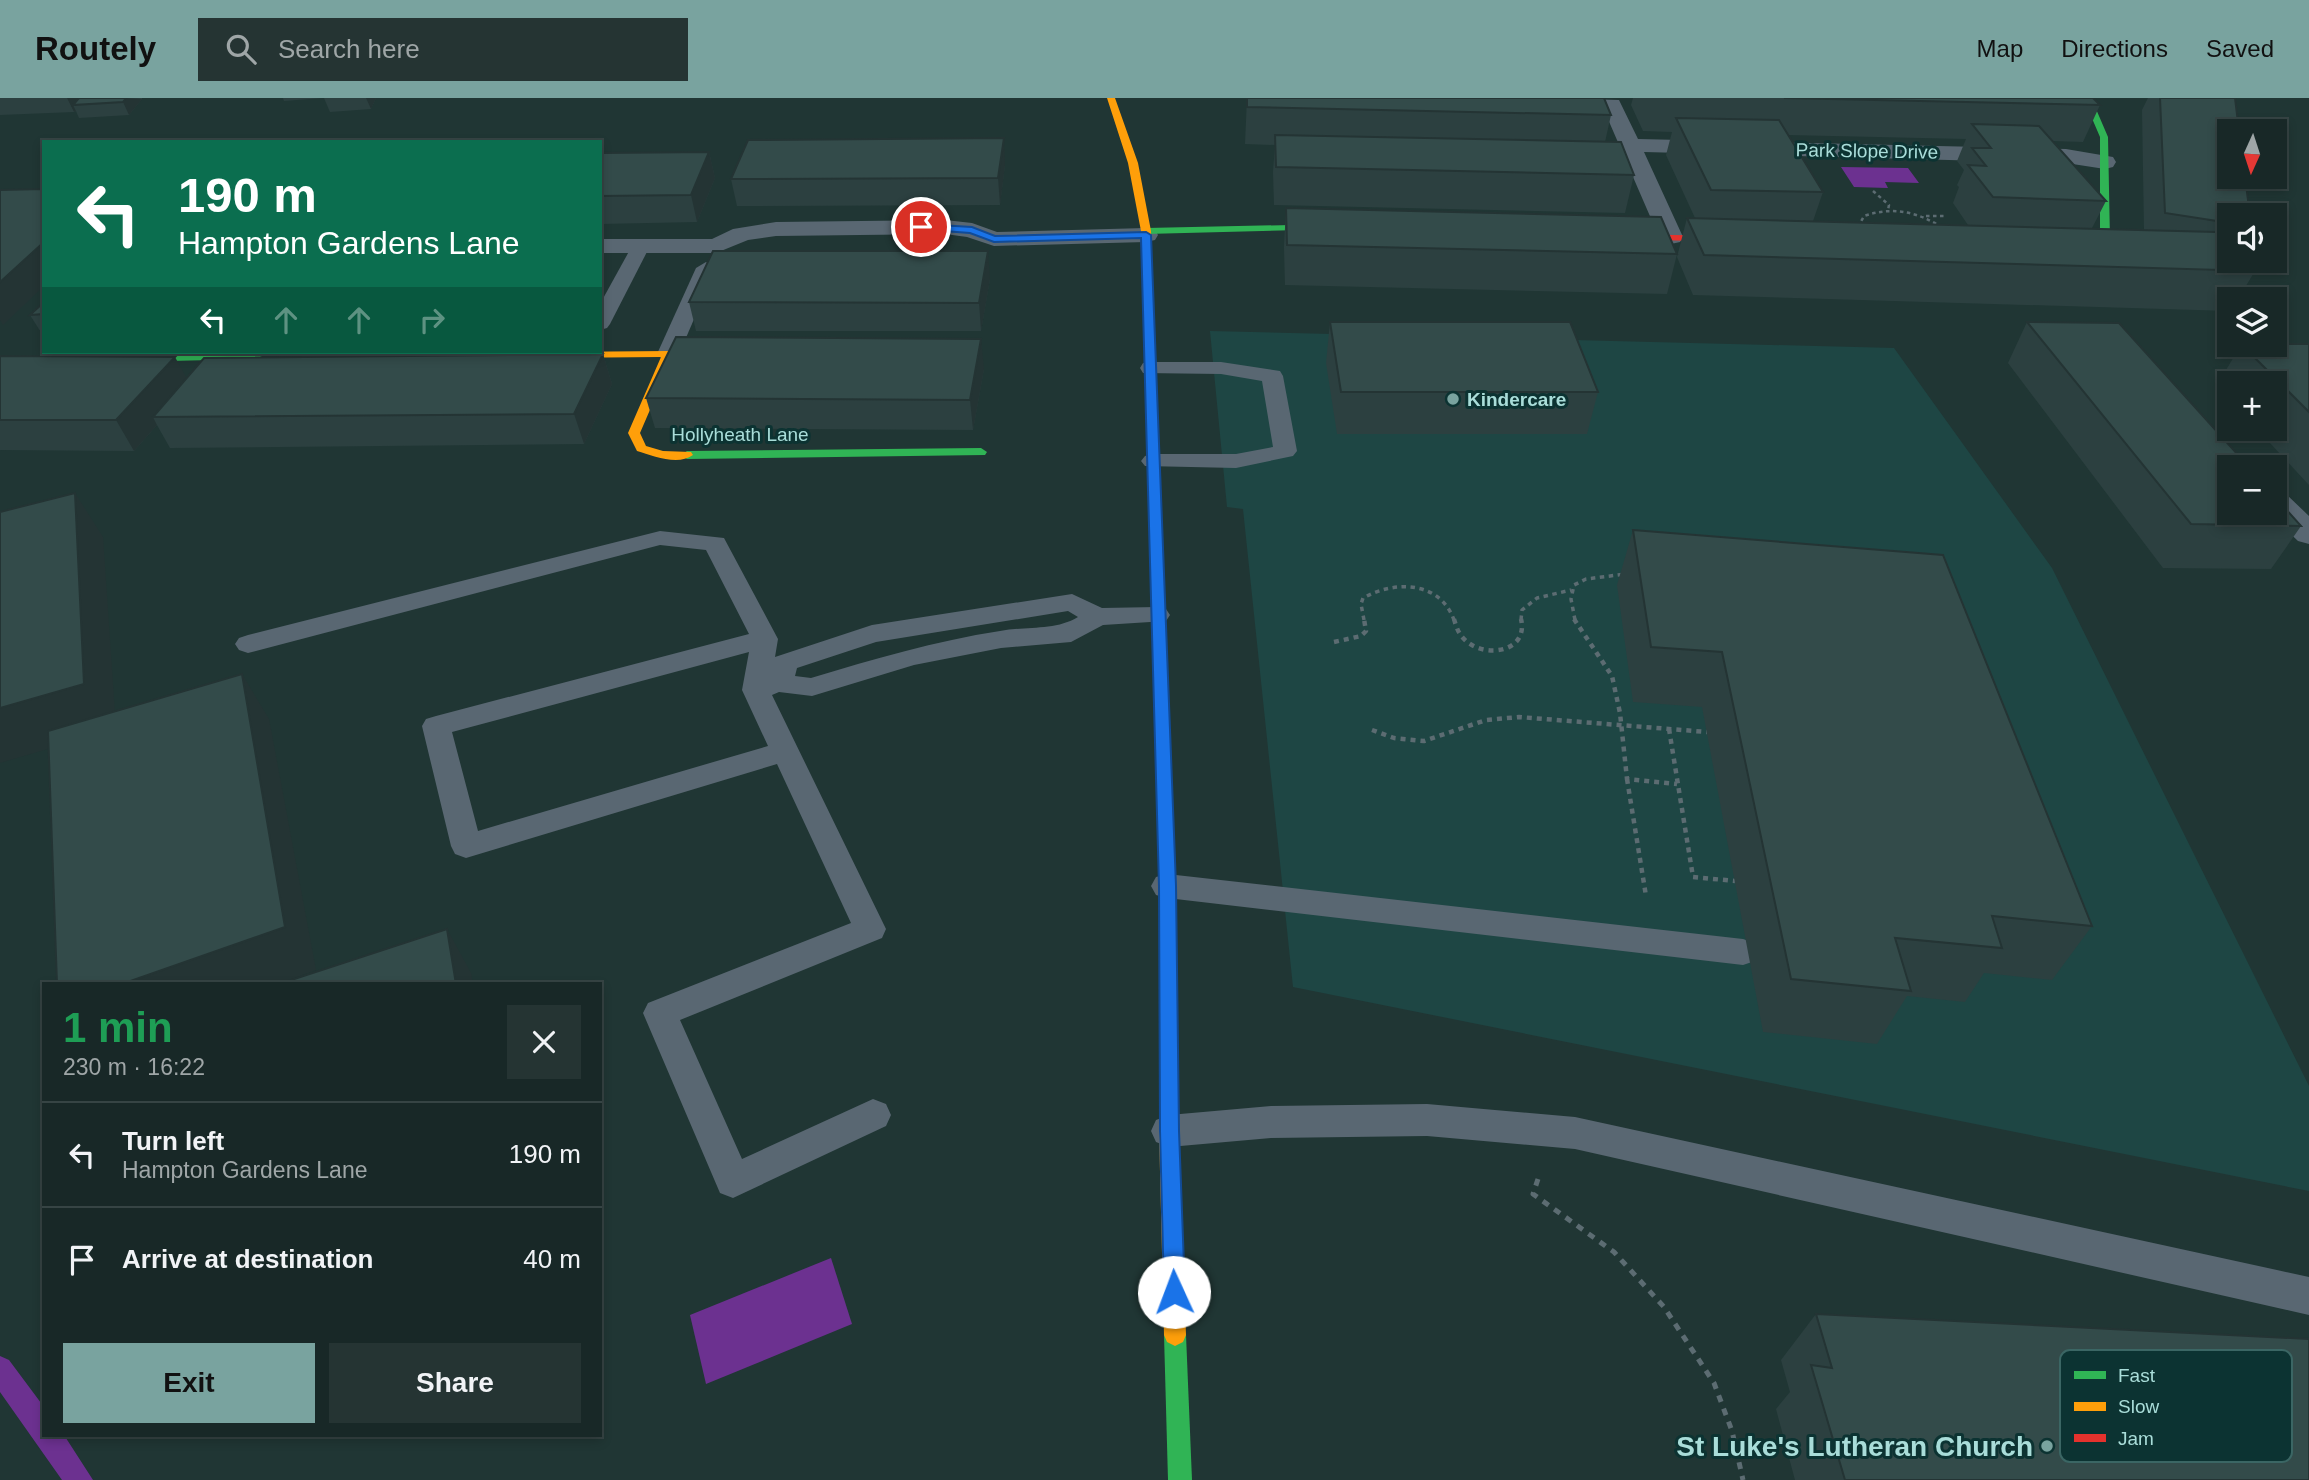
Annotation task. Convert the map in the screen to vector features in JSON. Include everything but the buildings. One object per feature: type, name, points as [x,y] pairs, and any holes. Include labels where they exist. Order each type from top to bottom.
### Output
[{"type":"main road","points":[[1111,98],[1123,125],[1139,181],[1146,233],[1167,886],[1169,1131],[1181,1480]]},
{"type":"main road","points":[[2046,248],[2096,247],[2105,241],[2104,137],[2092,109]]},
{"type":"main road","points":[[1146,233],[1300,225],[1355,227]]},
{"type":"main road","points":[[1602,235],[1747,240]]},
{"type":"main road","points":[[602,353],[668,355]]},
{"type":"main road","points":[[529,355],[557,354]]},
{"type":"main road","points":[[105,359],[201,355],[268,357]]},
{"type":"main road","name":"Hollyheath Lane","points":[[668,355],[634,433],[640,448],[662,455],[981,452]]},
{"type":"street","points":[[1528,102],[1612,104],[1671,237]]},
{"type":"street","name":"Park Slope Drive","points":[[1629,145],[2066,156],[2105,163]]},
{"type":"street","points":[[716,246],[742,234],[776,229],[945,226],[972,230],[994,239]]},
{"type":"street","points":[[957,253],[994,239],[1146,233]]},
{"type":"street","points":[[602,246],[716,246],[755,257]]},
{"type":"street","points":[[2287,513],[2309,534]]},
{"type":"lane","points":[[602,320],[641,246]]},
{"type":"lane","points":[[668,355],[716,246]]},
{"type":"lane","points":[[1151,368],[1221,368],[1272,376],[1285,451],[1236,461],[1153,461]]},
{"type":"lane","points":[[248,644],[660,538],[715,544],[765,639],[767,686],[785,751],[870,929],[660,1013],[733,1181],[873,1115]]},
{"type":"lane","points":[[767,686],[786,662],[872,634],[1072,601],[1097,617],[1157,615]]},
{"type":"lane","points":[[765,639],[436,726],[466,846],[785,751]]},
{"type":"lane","points":[[1167,886],[1743,952]]},
{"type":"lane","points":[[1169,1131],[1271,1122],[1427,1120],[1575,1133],[2309,1296]]},
{"type":"path","points":[[1849,229],[1859,230],[1864,216],[1879,211],[1899,210],[1922,216],[1946,216]]},
{"type":"path","points":[[1922,216],[1946,231]]},
{"type":"path","points":[[1633,574],[1586,579],[1574,586],[1570,608],[1574,622],[1611,675],[1616,691],[1646,896]]},
{"type":"path","points":[[1334,642],[1362,636],[1366,631],[1361,604],[1363,598],[1381,588],[1397,586],[1425,591],[1444,601],[1451,612],[1456,631],[1471,645],[1496,651],[1508,649],[1518,642],[1523,631],[1520,618],[1522,609],[1530,602],[1572,590]]},
{"type":"path","points":[[1371,730],[1411,741],[1434,739],[1476,723],[1501,718],[1544,718],[1707,732]]},
{"type":"path","points":[[1669,729],[1693,877],[1735,881]]},
{"type":"path","points":[[1627,779],[1678,784]]},
{"type":"path","points":[[1540,1175],[1533,1194],[1614,1252],[1664,1307],[1714,1383],[1732,1431],[1743,1480]]},
{"type":"shaded area","points":[[1841,167],[1908,168],[1919,183],[1885,182],[1888,188],[1854,187]]},
{"type":"shaded area","points":[[1210,331],[1894,348],[2052,568],[2309,1086],[2309,1191],[1293,987],[1243,509],[1227,507]]},
{"type":"shaded area","points":[[831,1258],[852,1324],[706,1384],[690,1315]]},
{"type":"waterway","points":[[0,1369],[42,1427]]},
{"type":"waterway","points":[[48,1437],[79,1480]]},
{"type":"traffic: fast","points":[[2068,249],[2096,247],[2105,241],[2104,137],[2092,109]]},
{"type":"traffic: fast","points":[[1146,231],[1336,227]]},
{"type":"traffic: fast","points":[[124,359],[256,357]]},
{"type":"traffic: fast","points":[[687,455],[981,452]]},
{"type":"traffic: fast","points":[[1154,486],[1167,871]]},
{"type":"traffic: fast","points":[[1175,1335],[1180,1480]]},
{"type":"traffic: slow","points":[[1111,98],[1133,163],[1146,231],[1154,486]]},
{"type":"traffic: slow","points":[[551,355],[668,354],[634,433],[641,448],[662,455],[687,455]]},
{"type":"traffic: slow","points":[[1167,871],[1169,1131],[1175,1335]]},
{"type":"traffic: jam","points":[[1617,236],[1735,239]]},
{"type":"place","name":"Kindercare","points":[[1453,399]]},
{"type":"place","name":"St Luke's Lutheran Church","points":[[2047,1446]]},
{"type":"route","points":[[921,227],[945,226],[972,230],[994,239],[1146,235],[1167,886],[1169,1131],[1174,1292]]}]
